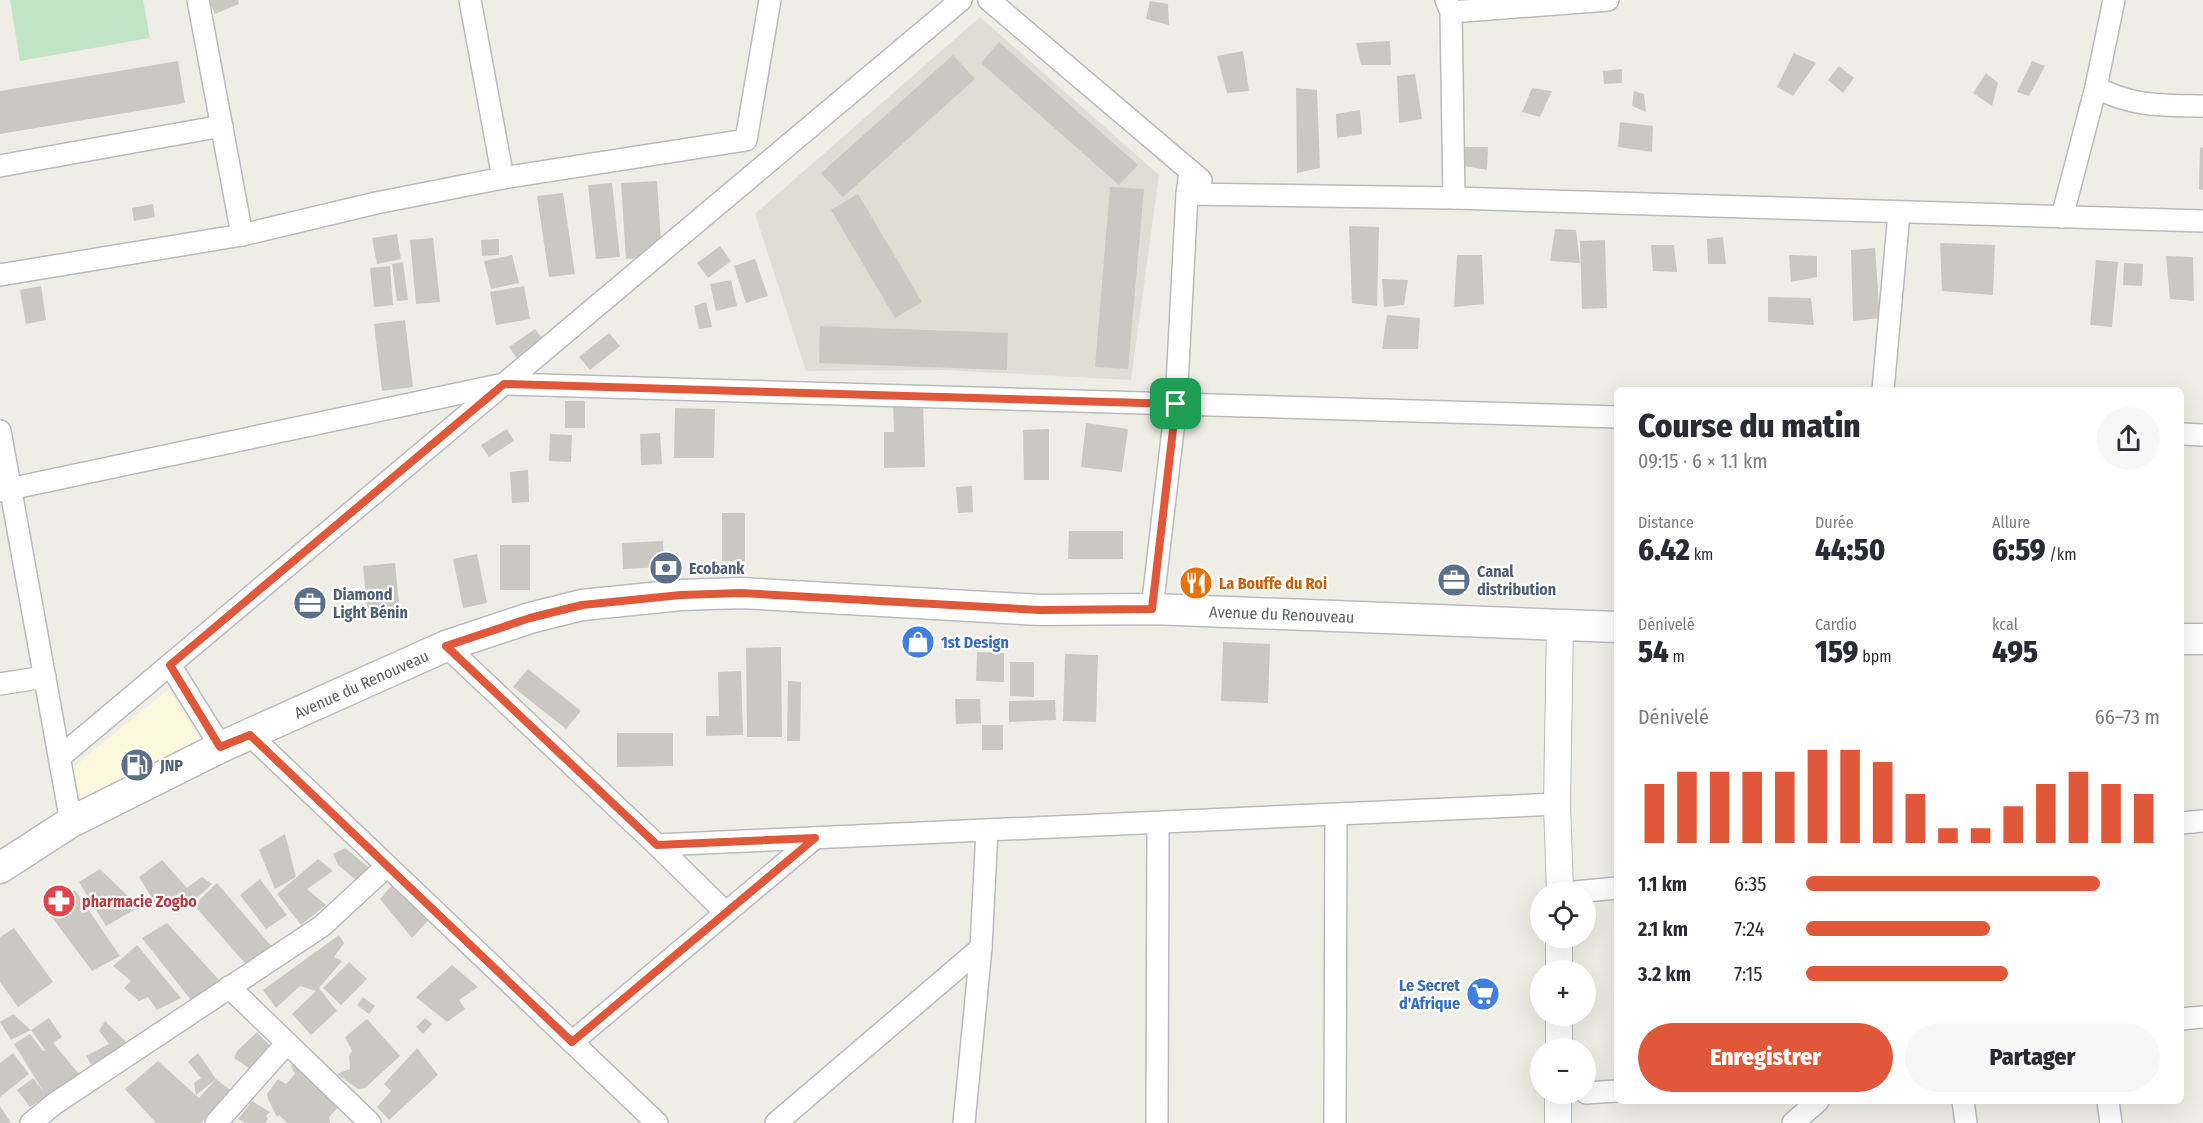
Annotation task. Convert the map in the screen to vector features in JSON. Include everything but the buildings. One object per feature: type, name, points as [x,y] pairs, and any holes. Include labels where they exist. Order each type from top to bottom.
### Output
[{"type":"main road","name":"Avenue du Renouveau","points":[[0,868],[71,822],[220,747],[446,646],[530,618],[582,605],[681,595],[741,593],[1040,610],[1152,609],[1614,627]]},
{"type":"main road","points":[[2184,639],[2203,639]]},
{"type":"street","points":[[198,0],[242,234]]},
{"type":"street","points":[[470,0],[503,178]]},
{"type":"street","points":[[0,275],[242,234],[376,203],[503,178],[746,140],[770,0]]},
{"type":"street","points":[[60,757],[961,0]]},
{"type":"street","points":[[989,0],[1220,195]]},
{"type":"street","points":[[1454,198],[1449,6],[1608,0]]},
{"type":"street","points":[[2062,217],[2096,87],[2114,0]]},
{"type":"street","points":[[2096,87],[2126,101],[2203,106]]},
{"type":"street","points":[[0,166],[222,126]]},
{"type":"street","points":[[1152,609],[1176,404],[1190,171]]},
{"type":"street","points":[[1187,194],[1454,198],[2203,221]]},
{"type":"street","points":[[1883,387],[1899,213]]},
{"type":"street","points":[[5,490],[504,384],[1614,417]]},
{"type":"street","points":[[0,431],[5,490],[45,677],[71,822]]},
{"type":"street","points":[[2184,434],[2203,435]]},
{"type":"street","points":[[1560,625],[1557,804],[1560,882]]},
{"type":"street","points":[[446,646],[725,912]]},
{"type":"street","points":[[170,665],[220,747]]},
{"type":"street","points":[[0,684],[45,677]]},
{"type":"street","points":[[250,735],[657,1123]]},
{"type":"street","points":[[657,845],[1557,804]]},
{"type":"street","points":[[1335,1123],[1336,815]]},
{"type":"street","points":[[2184,823],[2203,821]]},
{"type":"street","points":[[1156,1123],[1158,823]]},
{"type":"street","points":[[964,1123],[981,948],[987,830]]},
{"type":"street","points":[[572,1042],[815,838]]},
{"type":"street","points":[[31,1123],[54,1104],[322,926],[387,866]]},
{"type":"street","points":[[1596,890],[1614,888]]},
{"type":"street","points":[[780,1121],[981,948]]},
{"type":"street","points":[[229,987],[370,1123]]},
{"type":"street","points":[[2184,1019],[2203,1017]]},
{"type":"street","points":[[216,1123],[287,1043]]},
{"type":"street","points":[[1596,1093],[1614,1092]]},
{"type":"street","points":[[1558,1123],[1559,1104]]},
{"type":"street","points":[[1792,1123],[1814,1104]]},
{"type":"street","points":[[1963,1104],[1966,1123]]},
{"type":"street","points":[[2108,1104],[2111,1123]]},
{"type":"shaded area","points":[[980,17],[1159,175],[1131,380],[946,370],[806,371],[755,214]]},
{"type":"shaded area","points":[[169,689],[200,739],[82,803],[72,768]]},
{"type":"green space","points":[[10,0],[143,0],[150,38],[20,61]]},
{"type":"place","name":"Ecobank","points":[[666,568]]},
{"type":"place","name":"Canal distribution","points":[[1454,580]]},
{"type":"place","name":"La Bouffe du Roi","points":[[1196,583]]},
{"type":"place","name":"Diamond Light Bénin","points":[[310,603]]},
{"type":"place","name":"1st Design","points":[[918,642]]},
{"type":"place","name":"JNP","points":[[137,765]]},
{"type":"place","name":"pharmacie Zogbo","points":[[59,901]]},
{"type":"place","name":"Le Secret d'Afrique","points":[[1483,994]]},
{"type":"route","points":[[504,384],[1176,404],[1152,609],[1040,610],[741,593],[681,595],[582,605],[530,618],[446,646],[657,845],[815,838],[572,1042],[250,735],[220,747],[170,665],[504,384]]}]
